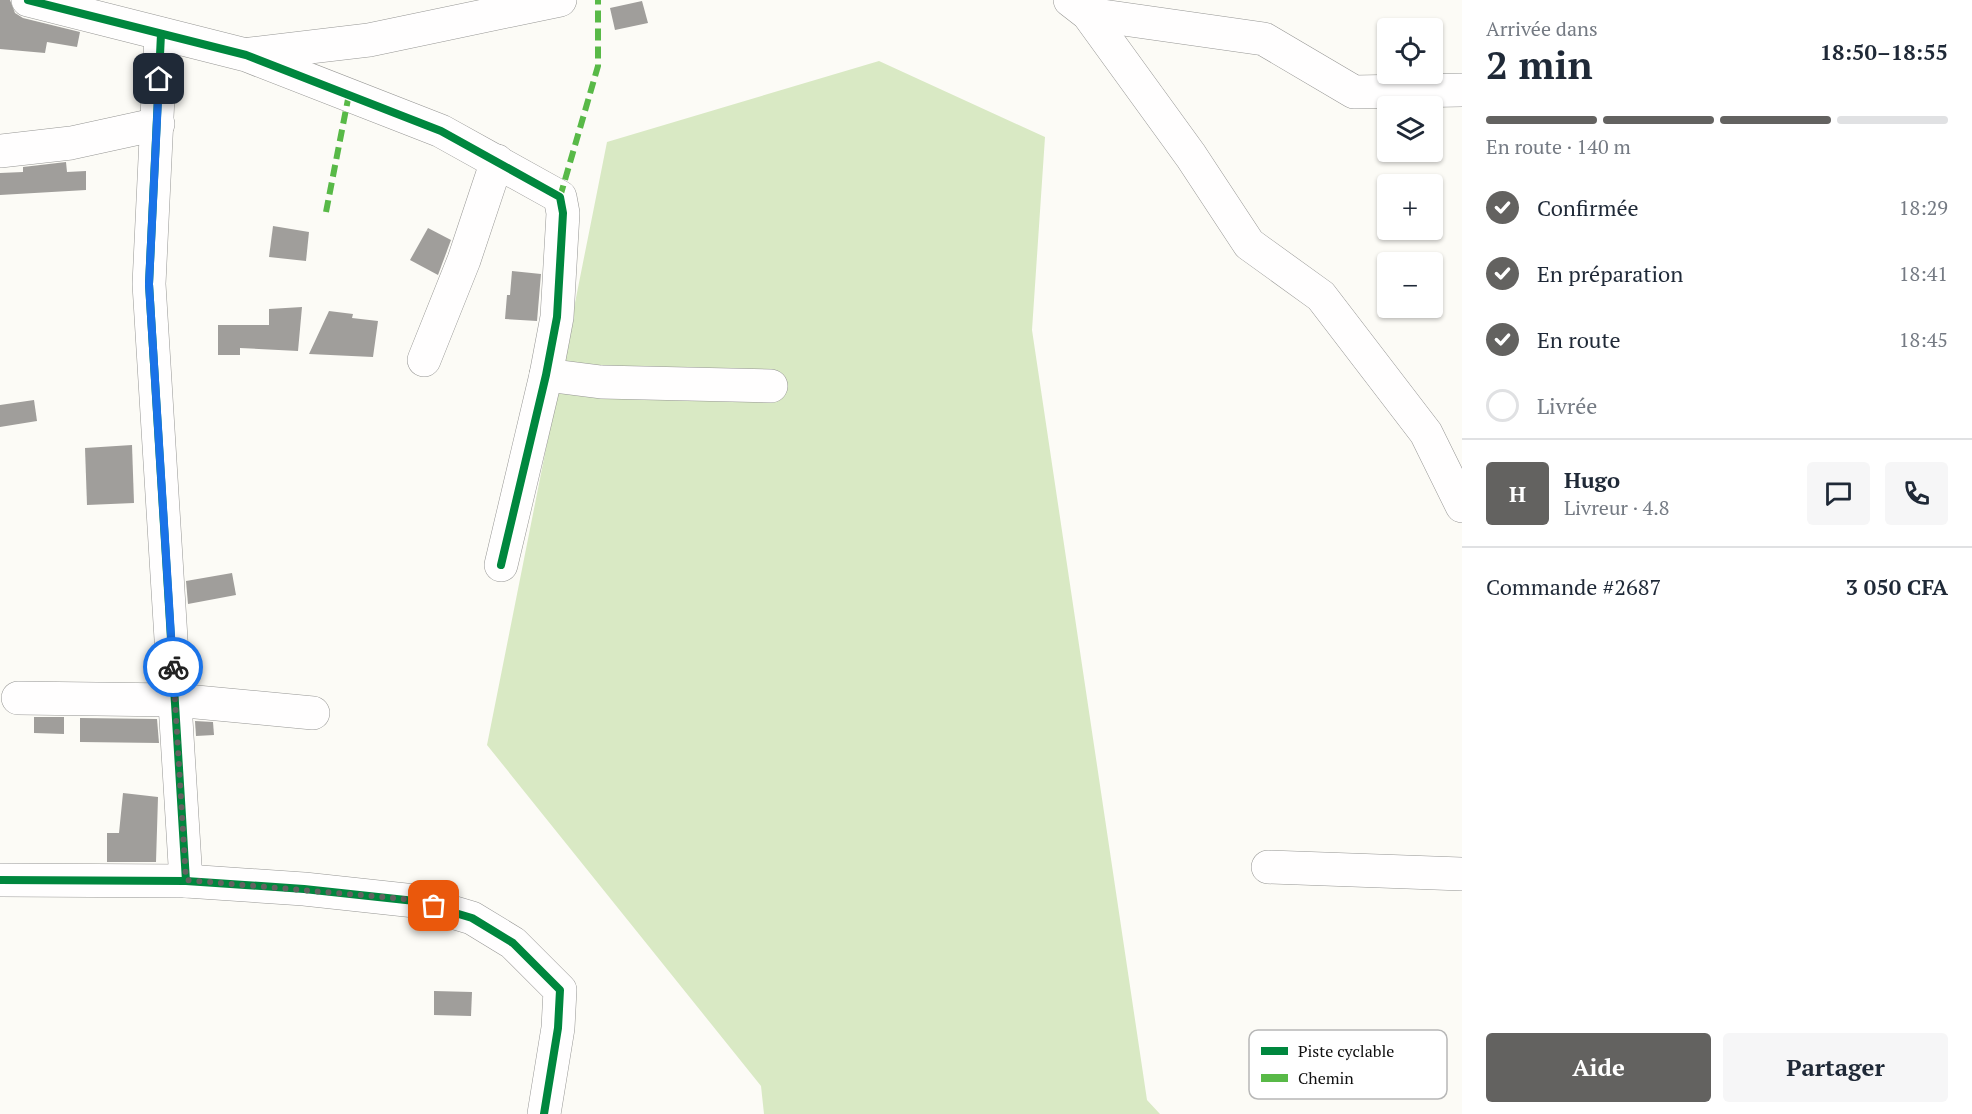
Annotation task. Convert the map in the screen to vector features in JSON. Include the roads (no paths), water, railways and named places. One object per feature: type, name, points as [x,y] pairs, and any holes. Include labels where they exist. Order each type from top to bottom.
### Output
[{"type":"street","points":[[28,0],[246,55],[432,127],[560,197],[563,213],[557,317],[546,375],[501,565]]},
{"type":"street","points":[[246,55],[369,40],[560,0]]},
{"type":"street","points":[[1079,7],[1264,39],[1354,92],[1462,90]]},
{"type":"street","points":[[1079,7],[1191,156],[1249,244],[1322,296],[1426,433],[1462,506]]},
{"type":"street","points":[[161,33],[149,284],[186,880]]},
{"type":"street","points":[[0,151],[71,143],[158,124]]},
{"type":"street","points":[[424,360],[464,260],[497,161]]},
{"type":"street","points":[[546,375],[601,382],[771,386]]},
{"type":"street","points":[[18,698],[175,700],[313,713]]},
{"type":"street","points":[[1268,867],[1462,874]]},
{"type":"street","points":[[0,880],[186,880],[304,889],[415,900],[472,918],[513,943],[560,990],[558,1028],[544,1114]]}]
